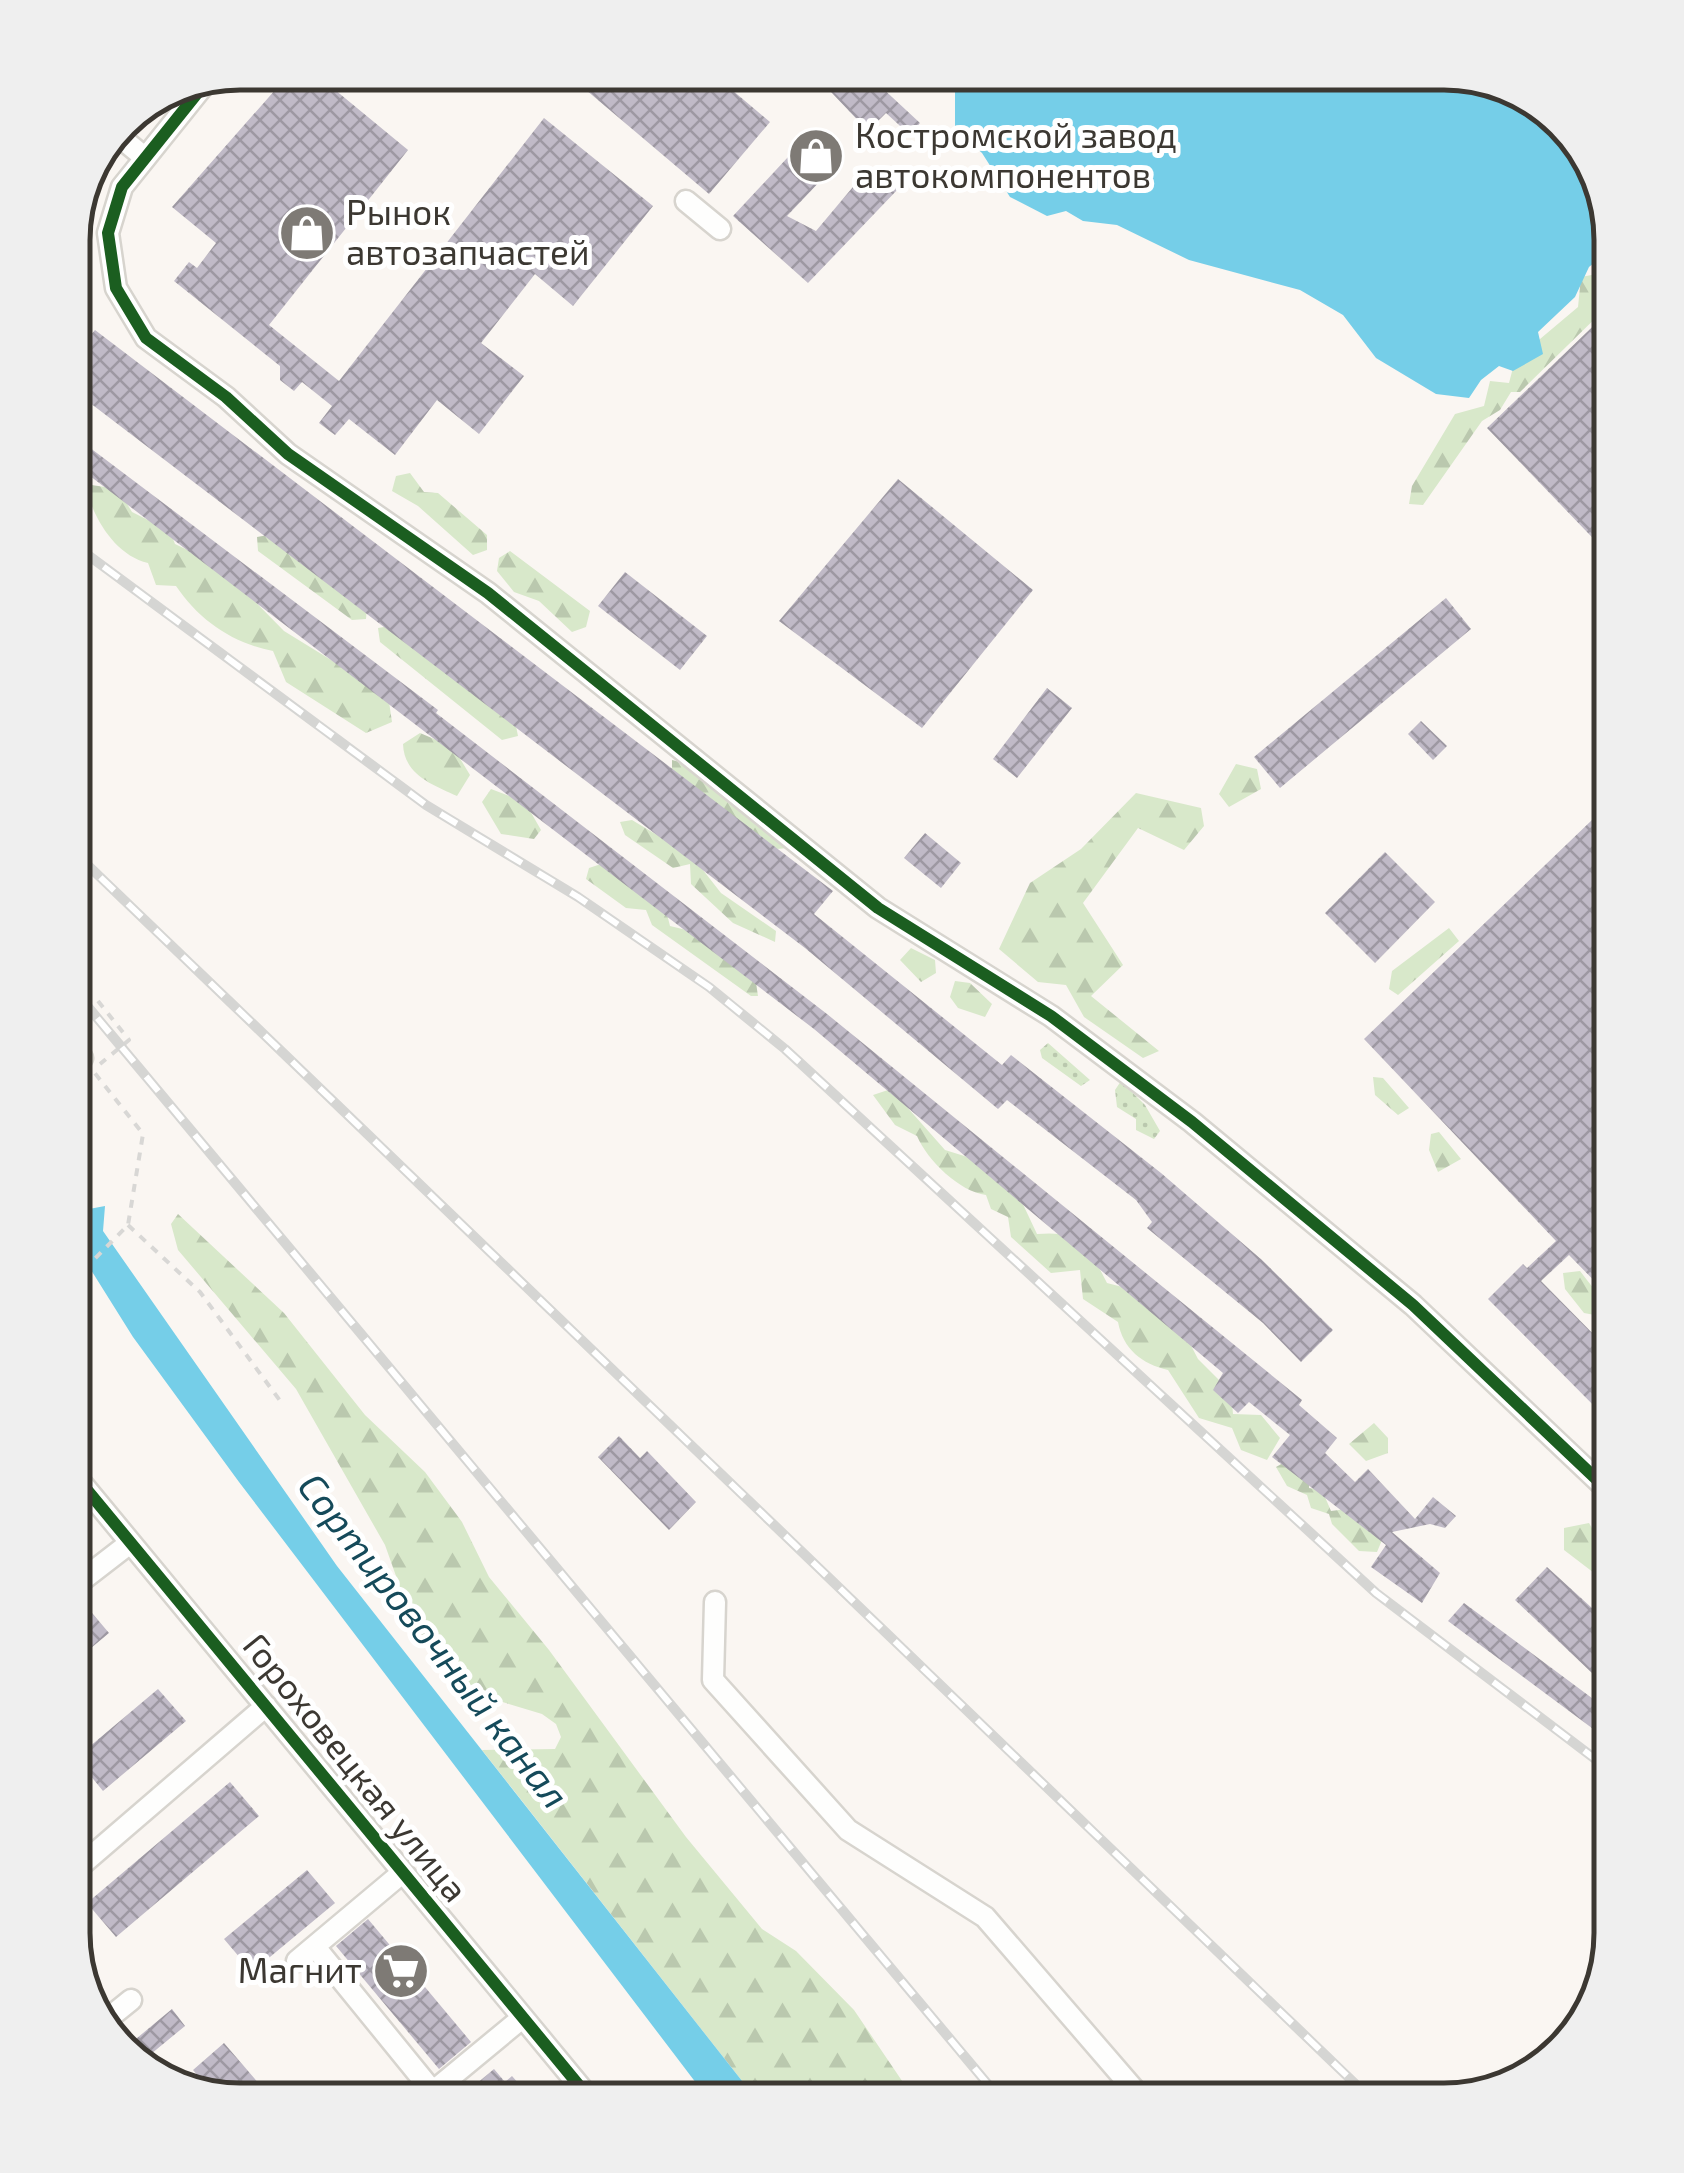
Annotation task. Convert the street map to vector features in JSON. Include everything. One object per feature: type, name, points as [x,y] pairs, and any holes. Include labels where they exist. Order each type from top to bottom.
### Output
[{"type":"street","points":[[194,98],[143,156],[122,187],[108,232],[116,288],[146,338],[226,398],[288,454],[488,593],[878,908],[1051,1016],[1192,1122],[1413,1306],[1594,1476]]},
{"type":"street","points":[[127,142],[143,156]]},
{"type":"street","points":[[686,201],[720,229]]},
{"type":"street","name":"Гороховецкая улица","points":[[90,1494],[522,2018],[569,2083]]},
{"type":"street","points":[[90,1574],[130,1542]]},
{"type":"street","points":[[715,1602],[713,1680],[848,1830],[985,1916],[1128,2083]]},
{"type":"street","points":[[90,1857],[266,1706]]},
{"type":"street","points":[[297,1961],[402,1873]]},
{"type":"street","points":[[315,1947],[418,2083]]},
{"type":"street","points":[[114,2014],[131,2000]]},
{"type":"street","points":[[444,2083],[522,2018]]},
{"type":"path","points":[[90,1264],[128,1225],[143,1134],[92,1070],[129,1040],[98,1001]]},
{"type":"path","points":[[128,1225],[200,1292],[284,1406]]},
{"type":"green space","points":[[1594,275],[1594,320],[1520,392],[1511,392],[1500,410],[1482,421],[1423,505],[1409,504],[1412,486],[1455,414],[1484,406],[1490,381],[1509,383],[1515,360],[1578,307],[1581,277]]},
{"type":"green space","points":[[410,473],[424,492],[438,493],[487,535],[487,550],[473,555],[418,506],[392,491],[396,476]]},
{"type":"green space","points":[[90,485],[118,489],[132,512],[170,531],[175,544],[219,565],[284,631],[388,695],[392,722],[366,733],[286,682],[273,651],[218,628],[176,586],[156,585],[148,563],[115,543],[93,509]]},
{"type":"green space","points":[[268,535],[367,606],[366,619],[352,620],[258,551],[257,537]]},
{"type":"green space","points":[[510,551],[590,611],[586,627],[572,632],[539,601],[514,592],[497,571],[499,558]]},
{"type":"green space","points":[[390,626],[515,721],[518,736],[502,740],[380,642],[378,628]]},
{"type":"green space","points":[[420,733],[453,747],[470,775],[457,796],[421,778],[408,764],[403,744]]},
{"type":"green space","points":[[672,760],[684,763],[785,837],[788,848],[765,850],[672,776]]},
{"type":"green space","points":[[1236,764],[1257,769],[1261,789],[1229,807],[1219,794]]},
{"type":"green space","points":[[491,789],[525,802],[541,830],[534,839],[501,834],[482,802]]},
{"type":"green space","points":[[1136,793],[1201,808],[1204,826],[1184,850],[1138,828],[1083,903],[1123,965],[1091,996],[1159,1051],[1143,1058],[1084,1017],[1066,985],[1038,982],[999,949],[1030,883],[1081,849]]},
{"type":"green space","points":[[632,820],[692,856],[721,893],[776,931],[775,942],[733,923],[691,884],[690,864],[673,868],[625,835],[620,822]]},
{"type":"green space","points":[[610,861],[666,910],[670,926],[703,934],[755,976],[758,996],[751,996],[652,925],[646,910],[626,908],[586,879],[589,868]]},
{"type":"green space","points":[[1449,928],[1459,941],[1398,995],[1389,989],[1392,971]]},
{"type":"green space","points":[[911,948],[935,960],[936,973],[921,982],[900,960]]},
{"type":"green space","points":[[955,981],[970,983],[992,1004],[985,1017],[958,1008],[950,997]]},
{"type":"green space","points":[[1048,1043],[1090,1080],[1081,1086],[1042,1058],[1040,1050]]},
{"type":"green space","points":[[1373,1077],[1383,1078],[1409,1108],[1398,1115],[1375,1095]]},
{"type":"green space","points":[[1121,1081],[1145,1105],[1160,1131],[1154,1139],[1136,1130],[1136,1119],[1117,1107],[1115,1090]]},
{"type":"green space","points":[[891,1089],[945,1150],[974,1159],[1020,1198],[1037,1234],[1064,1235],[1081,1243],[1107,1283],[1134,1290],[1183,1330],[1198,1359],[1231,1392],[1233,1414],[1261,1415],[1280,1438],[1267,1460],[1241,1450],[1232,1428],[1199,1418],[1168,1370],[1135,1354],[1124,1340],[1118,1322],[1083,1299],[1080,1270],[1051,1273],[1011,1237],[1008,1217],[991,1209],[986,1195],[955,1181],[936,1164],[917,1136],[895,1125],[873,1095]]},
{"type":"green space","points":[[1439,1132],[1461,1159],[1438,1172],[1429,1150],[1431,1134]]},
{"type":"green space","points":[[178,1214],[284,1313],[365,1415],[425,1472],[462,1522],[489,1577],[549,1650],[686,1837],[762,1929],[796,1951],[854,2010],[903,2083],[744,2083],[482,1750],[555,1749],[561,1737],[556,1724],[542,1714],[456,1688],[444,1680],[407,1607],[385,1545],[296,1389],[178,1250],[171,1224]]},
{"type":"green space","points":[[1580,1271],[1594,1289],[1594,1315],[1584,1313],[1565,1289],[1563,1273]]},
{"type":"green space","points":[[1374,1423],[1388,1438],[1388,1453],[1366,1461],[1349,1444]]},
{"type":"green space","points":[[1299,1454],[1310,1463],[1309,1488],[1322,1490],[1331,1511],[1354,1508],[1382,1540],[1377,1552],[1359,1551],[1332,1524],[1329,1514],[1311,1508],[1307,1495],[1287,1486],[1276,1467]]},
{"type":"green space","points":[[1589,1523],[1594,1532],[1594,1573],[1564,1550],[1564,1528]]},
{"type":"water","points":[[955,90],[1453,90],[1483,95],[1519,110],[1543,127],[1569,157],[1589,201],[1594,263],[1575,297],[1538,332],[1543,354],[1513,371],[1499,366],[1481,380],[1469,398],[1436,394],[1376,358],[1343,315],[1300,290],[1189,260],[1117,225],[1083,221],[1066,211],[1047,216],[1010,197],[982,153],[955,129]]},
{"type":"water","points":[[105,1206],[103,1231],[337,1566],[744,2083],[696,2083],[133,1337],[90,1268],[90,1209]]},
{"type":"building","points":[[275,90],[335,90],[408,150],[269,325],[339,381],[544,118],[653,206],[573,306],[535,274],[481,343],[524,376],[479,434],[437,400],[395,455],[349,419],[335,435],[319,423],[332,406],[302,382],[294,391],[280,380],[280,366],[174,281],[189,262],[197,268],[216,243],[172,207]]},
{"type":"building","points":[[586,90],[732,90],[770,122],[709,194]]},
{"type":"building","points":[[829,90],[884,90],[920,123],[910,135],[886,113],[868,131]]},
{"type":"building","points":[[815,128],[844,156],[787,216],[816,231],[868,169],[899,188],[808,283],[733,216]]},
{"type":"building","points":[[1594,325],[1594,539],[1487,428]]},
{"type":"building","points":[[95,330],[833,891],[814,914],[1002,1065],[1011,1055],[1161,1173],[1262,1260],[1333,1330],[1301,1362],[1263,1323],[1147,1228],[1152,1222],[1136,1200],[1007,1100],[998,1109],[805,948],[90,403],[90,336]]},
{"type":"building","points":[[90,448],[438,710],[436,713],[827,1014],[1302,1400],[1299,1405],[1337,1438],[1325,1453],[1355,1482],[1368,1469],[1415,1519],[1433,1497],[1456,1516],[1445,1528],[1430,1524],[1392,1532],[1440,1573],[1422,1603],[1371,1567],[1386,1545],[1272,1457],[1290,1435],[1249,1402],[1238,1413],[1213,1390],[1223,1373],[814,1029],[90,476]]},
{"type":"building","points":[[898,479],[1033,590],[922,728],[779,621]]},
{"type":"building","points":[[625,572],[707,636],[680,670],[598,606]]},
{"type":"building","points":[[1446,598],[1471,629],[1280,788],[1254,757]]},
{"type":"building","points":[[1047,688],[1072,708],[1017,778],[993,759]]},
{"type":"building","points":[[1421,721],[1447,746],[1433,760],[1408,734]]},
{"type":"building","points":[[1594,822],[1594,1281],[1569,1255],[1541,1281],[1594,1335],[1594,1406],[1488,1299],[1523,1264],[1527,1268],[1556,1241],[1364,1039]]},
{"type":"building","points":[[925,833],[961,863],[941,888],[904,858]]},
{"type":"building","points":[[1385,852],[1435,902],[1375,963],[1325,913]]},
{"type":"building","points":[[619,1436],[640,1458],[647,1451],[696,1502],[669,1530],[598,1457]]},
{"type":"building","points":[[1547,1567],[1594,1609],[1594,1675],[1515,1600]]},
{"type":"building","points":[[1464,1603],[1594,1700],[1594,1730],[1448,1621]]},
{"type":"building","points":[[90,1611],[109,1633],[90,1649]]},
{"type":"building","points":[[158,1689],[186,1721],[103,1791],[90,1775],[90,1746]]},
{"type":"building","points":[[230,1782],[259,1816],[116,1937],[90,1907],[90,1900]]},
{"type":"building","points":[[307,1870],[335,1903],[252,1972],[224,1939]]},
{"type":"building","points":[[368,1919],[471,2042],[439,2069],[336,1946]]},
{"type":"building","points":[[172,2009],[185,2026],[151,2054],[135,2040]]},
{"type":"building","points":[[224,2043],[258,2083],[211,2080],[199,2077],[193,2070]]},
{"type":"building","points":[[494,2069],[505,2082],[512,2076],[518,2083],[477,2083]]},
{"type":"railway","points":[[90,557],[426,805],[578,897],[709,987],[785,1049],[1376,1593],[1594,1758]]},
{"type":"railway","points":[[90,867],[1354,2083]]},
{"type":"railway","points":[[90,1009],[987,2083]]},
{"type":"cycle path","points":[[193,98],[122,187],[108,233],[116,288],[146,338],[226,397],[288,454],[488,593],[878,908],[1051,1016],[1192,1122],[1413,1305],[1594,1477]]},
{"type":"cycle path","points":[[90,1494],[577,2083]]},
{"type":"place","name":"Костромской завод автокомпонентов","points":[[816,156]]},
{"type":"place","name":"Рынок автозапчастей","points":[[307,233]]},
{"type":"place","name":"Магнит","points":[[401,1971]]},
{"type":"water label","name":"Сортировочный канал","points":[[433,1641]]}]
